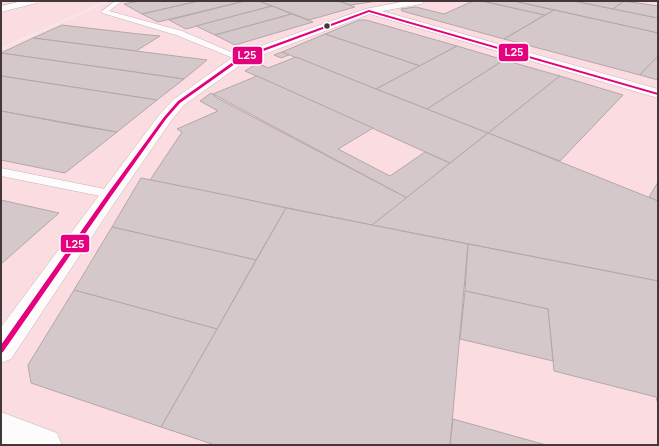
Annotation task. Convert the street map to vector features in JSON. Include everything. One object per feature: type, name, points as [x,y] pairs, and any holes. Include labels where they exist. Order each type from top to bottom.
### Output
[{"type":"street","points":[[1,9],[34,1]]},
{"type":"street","points":[[1,350],[110,194],[165,118],[179,102],[241,58],[369,11],[421,1]]},
{"type":"street","points":[[369,11],[658,94]]},
{"type":"street","points":[[1,429],[45,445]]},
{"type":"lane","points":[[119,1],[104,12],[179,33],[241,58]]},
{"type":"lane","points":[[1,172],[110,194]]},
{"type":"shaded area","points":[[1,1],[105,1],[1,48]]},
{"type":"shaded area","points":[[110,1],[658,1],[658,445],[1,445],[1,50]]},
{"type":"building","points":[[139,1],[199,1],[142,14],[124,4]]},
{"type":"building","points":[[199,1],[245,1],[158,22],[142,14]]},
{"type":"building","points":[[245,1],[259,1],[272,6],[186,29],[169,20]]},
{"type":"building","points":[[259,1],[338,1],[355,7],[309,20]]},
{"type":"building","points":[[338,1],[377,1],[351,5]]},
{"type":"building","points":[[473,1],[482,1],[545,15],[504,39],[402,11],[401,9],[416,7],[444,14]]},
{"type":"building","points":[[482,1],[514,1],[554,10],[545,15]]},
{"type":"building","points":[[514,1],[574,1],[658,18],[658,33]]},
{"type":"building","points":[[574,1],[624,1],[613,9]]},
{"type":"building","points":[[624,1],[658,6],[658,18],[613,9]]},
{"type":"building","points":[[272,6],[292,14],[215,35],[196,26]]},
{"type":"building","points":[[554,10],[658,33],[658,56],[640,75],[504,39]]},
{"type":"building","points":[[292,14],[313,22],[235,45],[215,35]]},
{"type":"building","points":[[359,20],[366,20],[457,46],[420,66],[325,34]]},
{"type":"building","points":[[62,25],[160,36],[136,51],[33,38]]},
{"type":"building","points":[[325,34],[420,66],[376,89],[282,52]]},
{"type":"building","points":[[33,38],[207,60],[184,79],[1,53]]},
{"type":"building","points":[[457,46],[504,60],[427,109],[376,89]]},
{"type":"building","points":[[282,52],[289,55],[281,58],[274,55]]},
{"type":"building","points":[[1,53],[184,79],[157,100],[1,76]]},
{"type":"building","points":[[658,56],[658,80],[640,75],[649,65]]},
{"type":"building","points":[[296,57],[488,133],[450,163],[245,71],[258,63],[268,68]]},
{"type":"building","points":[[504,60],[560,76],[488,133],[427,109]]},
{"type":"building","points":[[1,76],[157,100],[117,132],[1,111]]},
{"type":"building","points":[[257,76],[373,128],[338,149],[390,176],[425,152],[450,163],[407,198],[213,94]]},
{"type":"building","points":[[560,76],[623,95],[560,161],[488,133]]},
{"type":"building","points":[[211,93],[217,98],[407,198],[372,225],[150,180],[182,132],[177,129],[218,111],[200,101]]},
{"type":"building","points":[[1,111],[117,132],[65,173],[1,160]]},
{"type":"building","points":[[488,133],[658,201],[658,281],[372,225]]},
{"type":"building","points":[[141,178],[286,208],[256,260],[112,227]]},
{"type":"building","points":[[658,182],[658,201],[649,197]]},
{"type":"building","points":[[1,200],[59,213],[1,264]]},
{"type":"building","points":[[286,208],[468,244],[450,445],[215,445],[161,427]]},
{"type":"building","points":[[112,227],[256,260],[217,329],[74,290]]},
{"type":"building","points":[[468,244],[658,281],[658,404],[656,397],[554,371],[548,309],[465,291]]},
{"type":"building","points":[[74,290],[217,329],[161,427],[31,383],[28,365]]},
{"type":"building","points":[[465,291],[548,309],[553,361],[460,339]]},
{"type":"building","points":[[453,419],[546,445],[450,445]]},
{"type":"transit line","name":"L25","points":[[369,11],[658,94]]},
{"type":"transit line","name":"L25","points":[[1,350],[110,194],[165,118],[179,102],[241,58],[369,11]]}]
